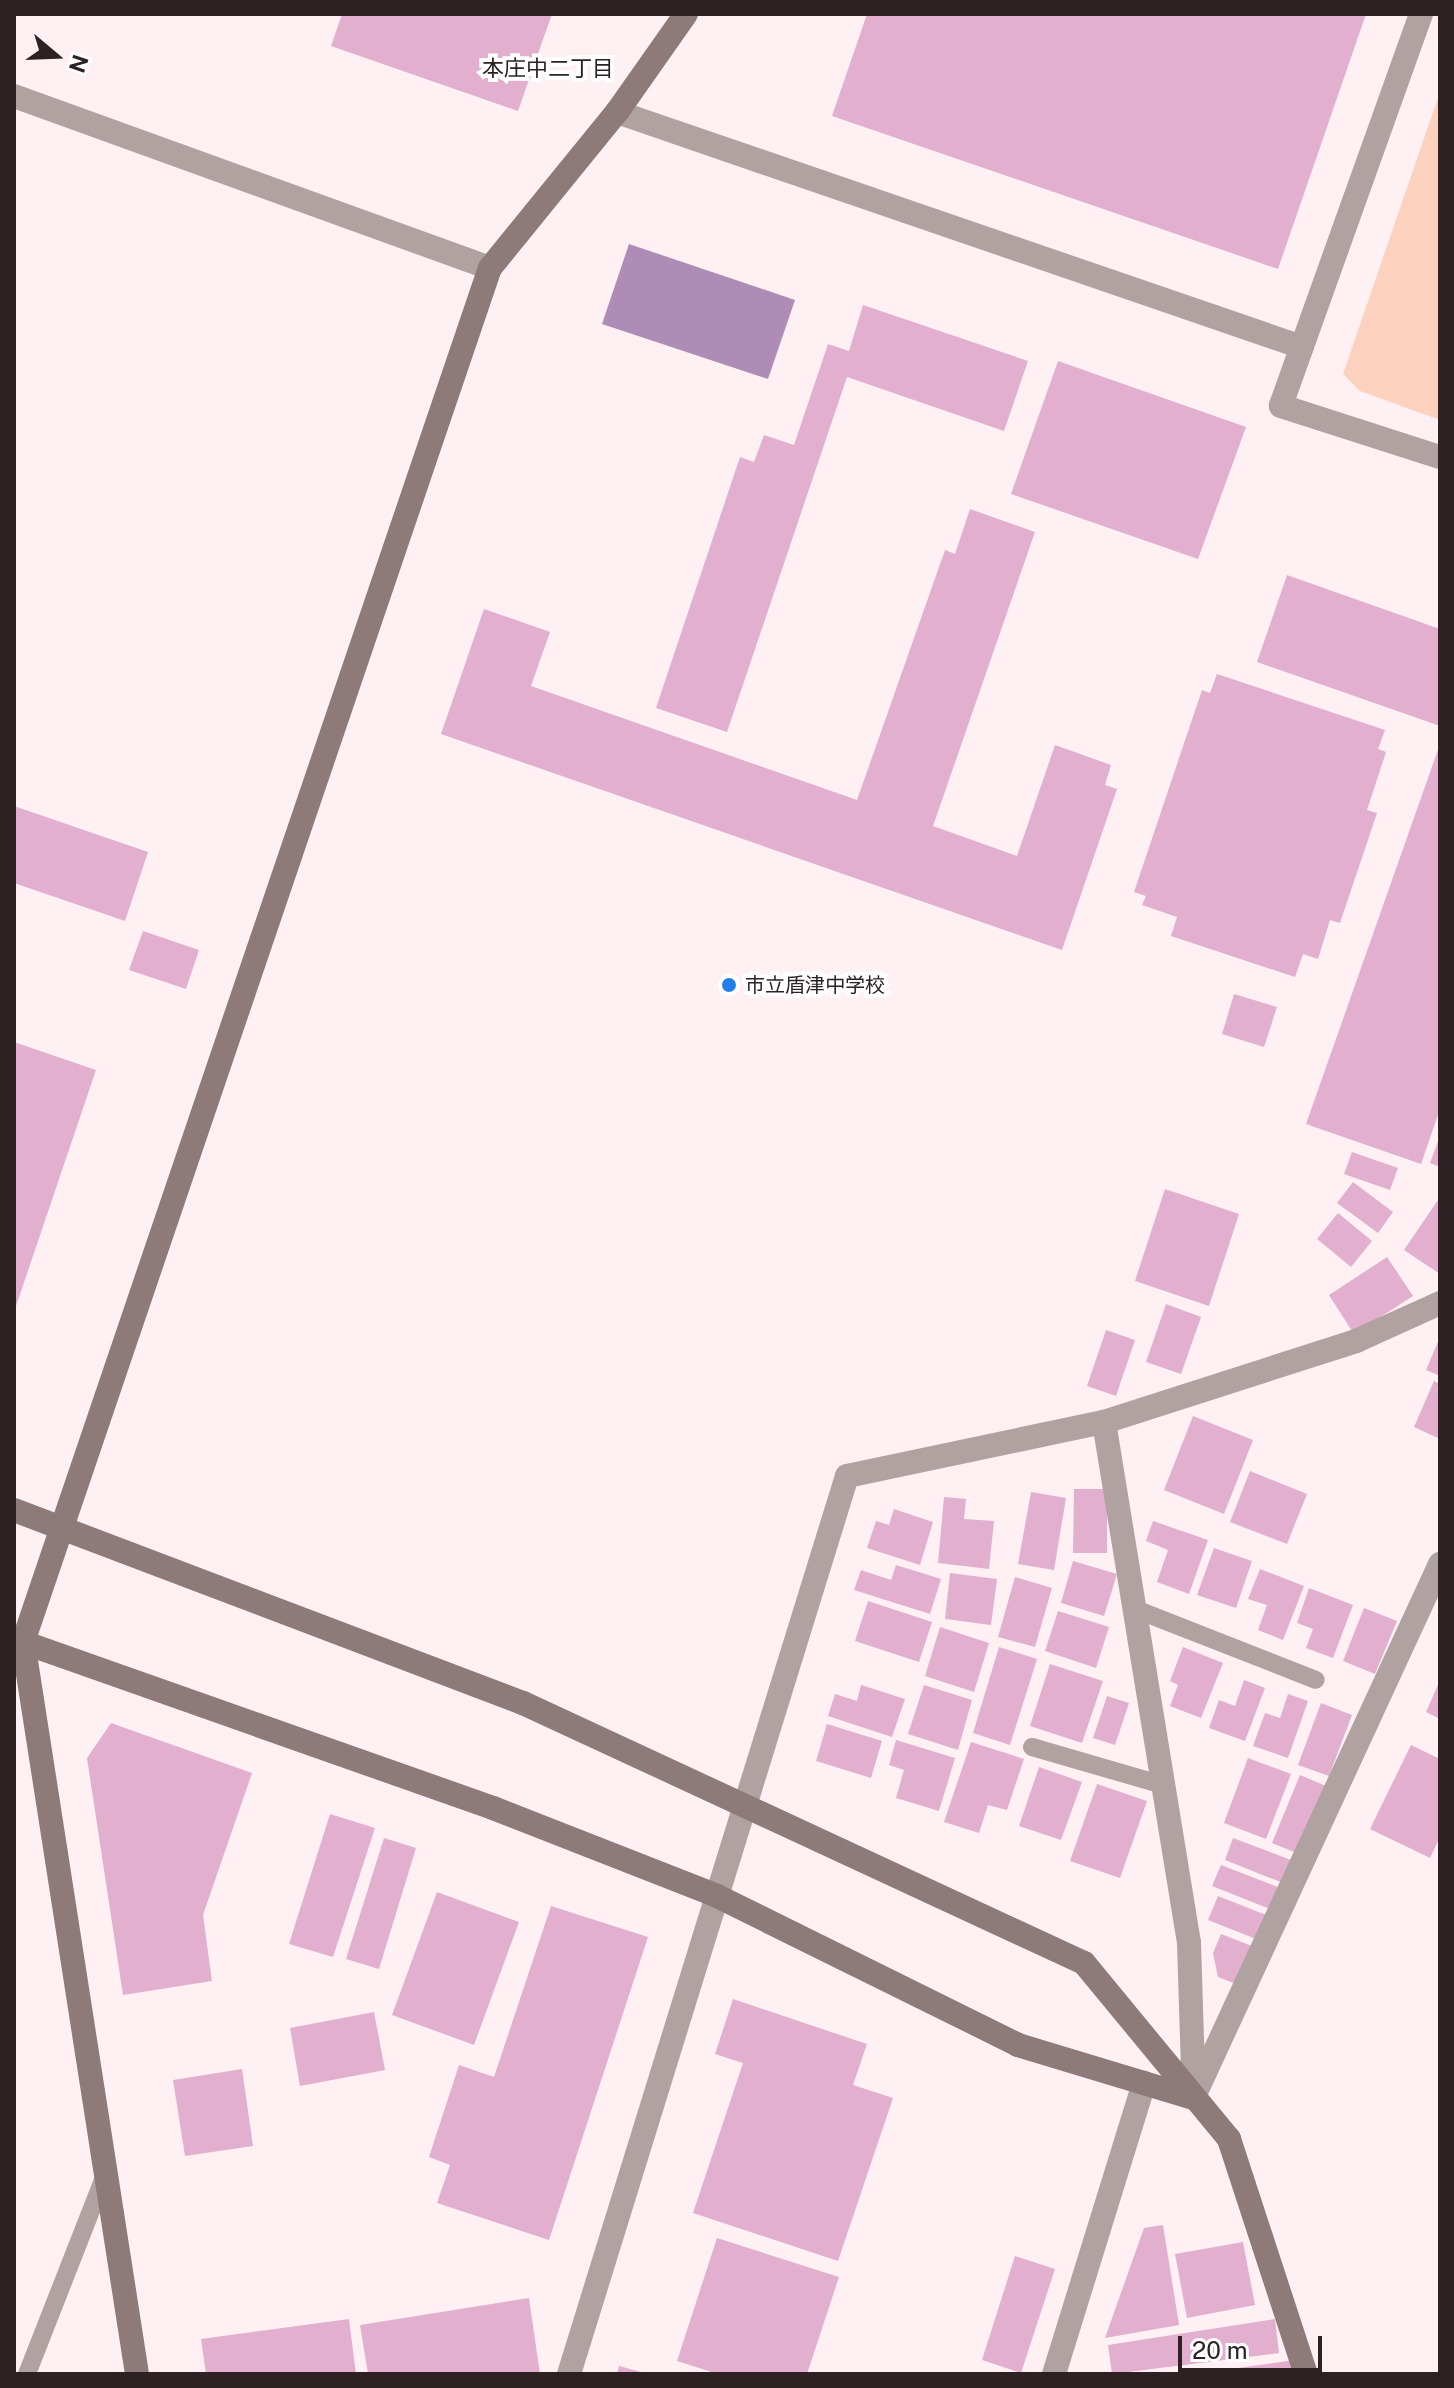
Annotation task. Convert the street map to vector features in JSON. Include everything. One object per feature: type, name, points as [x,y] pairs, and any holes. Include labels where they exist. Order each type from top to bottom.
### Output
[{"type":"street","points":[[137,2374],[18,1641],[490,268],[617,112],[686,14]]},
{"type":"street","points":[[1421,14],[1281,406],[1440,457]]},
{"type":"street","points":[[14,96],[490,268]]},
{"type":"street","points":[[617,112],[1302,347]]},
{"type":"street","points":[[569,2374],[748,1804],[847,1476],[1104,1422],[1356,1341],[1440,1303]]},
{"type":"street","points":[[1104,1422],[1189,1943],[1194,2098]]},
{"type":"street","points":[[14,1510],[523,1703],[748,1804],[1084,1963],[1229,2139],[1306,2374]]},
{"type":"street","points":[[1194,2098],[1440,1564]]},
{"type":"street","points":[[18,1641],[493,1808],[717,1896],[1018,2045],[1194,2098]]},
{"type":"street","points":[[1054,2374],[1144,2083]]},
{"type":"lane","points":[[1135,1609],[1316,1680]]},
{"type":"lane","points":[[1032,1747],[1163,1785]]},
{"type":"lane","points":[[27,2374],[106,2172]]},
{"type":"shaded area","points":[[1440,92],[1440,420],[1360,391],[1343,374]]},
{"type":"shaded area","points":[[629,244],[795,300],[768,379],[602,324]]},
{"type":"building","points":[[342,14],[552,14],[518,111],[331,46]]},
{"type":"building","points":[[867,14],[1366,14],[1278,269],[832,116]]},
{"type":"building","points":[[863,305],[1028,361],[1004,431],[847,377],[727,732],[656,708],[740,457],[754,462],[764,435],[794,445],[828,344],[849,351]]},
{"type":"building","points":[[1058,361],[1246,427],[1198,559],[1011,494]]},
{"type":"building","points":[[970,509],[1035,532],[933,826],[1017,856],[1055,745],[1111,765],[1105,785],[1117,789],[1062,950],[441,734],[484,609],[550,632],[531,686],[857,800],[945,550],[955,554]]},
{"type":"building","points":[[1287,575],[1440,629],[1440,726],[1257,662]]},
{"type":"building","points":[[1217,674],[1385,730],[1378,749],[1386,752],[1367,810],[1377,813],[1340,923],[1330,920],[1318,959],[1303,954],[1295,977],[1171,936],[1177,917],[1142,905],[1146,896],[1134,892],[1202,690],[1210,693]]},
{"type":"building","points":[[1440,744],[1440,1109],[1421,1164],[1306,1124]]},
{"type":"building","points":[[14,806],[148,852],[125,921],[14,883]]},
{"type":"building","points":[[143,931],[199,950],[186,989],[129,970]]},
{"type":"building","points":[[1234,994],[1277,1007],[1264,1047],[1222,1034]]},
{"type":"building","points":[[14,1042],[96,1070],[15,1309],[14,1309]]},
{"type":"building","points":[[1440,1136],[1440,1167],[1430,1163]]},
{"type":"building","points":[[1352,1152],[1398,1168],[1390,1190],[1344,1174]]},
{"type":"building","points":[[1353,1182],[1393,1212],[1378,1233],[1337,1203]]},
{"type":"building","points":[[1165,1189],[1239,1214],[1209,1306],[1135,1281]]},
{"type":"building","points":[[1440,1197],[1440,1274],[1404,1250]]},
{"type":"building","points":[[1338,1213],[1372,1241],[1351,1267],[1317,1239]]},
{"type":"building","points":[[1387,1257],[1413,1296],[1354,1334],[1329,1295]]},
{"type":"building","points":[[1166,1304],[1201,1317],[1181,1374],[1146,1362]]},
{"type":"building","points":[[1106,1330],[1135,1340],[1116,1396],[1087,1386]]},
{"type":"building","points":[[1440,1337],[1440,1376],[1426,1370]]},
{"type":"building","points":[[1434,1381],[1440,1384],[1440,1439],[1414,1427]]},
{"type":"building","points":[[1193,1416],[1253,1440],[1224,1514],[1164,1490]]},
{"type":"building","points":[[1250,1471],[1307,1494],[1287,1544],[1230,1522]]},
{"type":"building","points":[[1074,1489],[1107,1489],[1107,1553],[1073,1553]]},
{"type":"building","points":[[1031,1492],[1066,1498],[1054,1570],[1018,1564]]},
{"type":"building","points":[[944,1497],[966,1499],[964,1519],[994,1521],[989,1569],[938,1563]]},
{"type":"building","points":[[894,1509],[933,1522],[920,1565],[867,1548],[876,1521],[889,1525]]},
{"type":"building","points":[[1153,1521],[1208,1540],[1189,1594],[1157,1582],[1168,1550],[1146,1541]]},
{"type":"building","points":[[1214,1548],[1252,1561],[1236,1608],[1197,1595]]},
{"type":"building","points":[[1073,1561],[1117,1574],[1104,1616],[1061,1603]]},
{"type":"building","points":[[896,1565],[941,1579],[930,1614],[854,1590],[861,1570],[891,1580]]},
{"type":"building","points":[[1260,1569],[1304,1586],[1283,1640],[1258,1630],[1267,1605],[1248,1599]]},
{"type":"building","points":[[950,1573],[997,1579],[991,1625],[945,1619]]},
{"type":"building","points":[[1015,1577],[1052,1588],[1035,1647],[998,1637]]},
{"type":"building","points":[[1309,1588],[1353,1605],[1333,1658],[1306,1648],[1313,1629],[1297,1623]]},
{"type":"building","points":[[868,1601],[932,1622],[919,1662],[855,1641]]},
{"type":"building","points":[[1364,1608],[1397,1621],[1375,1674],[1343,1661]]},
{"type":"building","points":[[1058,1611],[1109,1627],[1096,1668],[1045,1651]]},
{"type":"building","points":[[940,1627],[989,1643],[974,1692],[925,1676]]},
{"type":"building","points":[[999,1647],[1037,1659],[1010,1745],[973,1733]]},
{"type":"building","points":[[1183,1647],[1223,1663],[1201,1718],[1170,1706],[1178,1685],[1170,1681]]},
{"type":"building","points":[[1050,1664],[1103,1681],[1082,1743],[1030,1726]]},
{"type":"building","points":[[1244,1680],[1265,1688],[1245,1741],[1209,1728],[1219,1700],[1235,1706]]},
{"type":"building","points":[[1440,1680],[1440,1719],[1426,1712]]},
{"type":"building","points":[[861,1685],[905,1699],[892,1737],[828,1716],[835,1694],[857,1701]]},
{"type":"building","points":[[924,1685],[972,1700],[958,1750],[908,1734]]},
{"type":"building","points":[[1288,1694],[1308,1701],[1288,1758],[1253,1746],[1265,1713],[1280,1718]]},
{"type":"building","points":[[1107,1696],[1129,1703],[1115,1745],[1093,1738]]},
{"type":"building","points":[[1321,1703],[1352,1715],[1329,1776],[1298,1765]]},
{"type":"building","points":[[111,1723],[252,1773],[203,1915],[212,1981],[123,1995],[87,1758]]},
{"type":"building","points":[[827,1724],[882,1741],[871,1778],[816,1761]]},
{"type":"building","points":[[896,1740],[955,1758],[939,1811],[896,1798],[904,1770],[889,1765]]},
{"type":"building","points":[[971,1742],[1024,1759],[1007,1810],[988,1805],[979,1833],[944,1822]]},
{"type":"building","points":[[1411,1745],[1440,1759],[1440,1837],[1430,1858],[1370,1829]]},
{"type":"building","points":[[1248,1758],[1291,1774],[1266,1839],[1224,1823]]},
{"type":"building","points":[[1039,1767],[1082,1782],[1061,1840],[1019,1826]]},
{"type":"building","points":[[1300,1775],[1326,1786],[1299,1854],[1272,1843]]},
{"type":"building","points":[[1097,1784],[1147,1801],[1120,1878],[1070,1861]]},
{"type":"building","points":[[330,1814],[375,1828],[333,1957],[289,1944]]},
{"type":"building","points":[[384,1838],[416,1848],[379,1969],[346,1959]]},
{"type":"building","points":[[1233,1838],[1291,1860],[1283,1883],[1225,1860]]},
{"type":"building","points":[[1221,1865],[1278,1887],[1270,1909],[1212,1886]]},
{"type":"building","points":[[437,1892],[519,1922],[474,2045],[392,2015]]},
{"type":"building","points":[[1218,1896],[1266,1915],[1256,1939],[1208,1920]]},
{"type":"building","points":[[551,1906],[648,1937],[549,2240],[437,2203],[450,2165],[429,2157],[459,2065],[494,2077]]},
{"type":"building","points":[[1221,1934],[1252,1946],[1236,1984],[1218,1977],[1213,1953]]},
{"type":"building","points":[[733,1999],[867,2044],[853,2085],[893,2098],[838,2261],[693,2213],[743,2063],[715,2054]]},
{"type":"building","points":[[374,2012],[385,2070],[300,2086],[290,2028]]},
{"type":"building","points":[[242,2069],[253,2146],[185,2156],[173,2080]]},
{"type":"building","points":[[1163,2225],[1179,2325],[1105,2338],[1144,2228]]},
{"type":"building","points":[[717,2238],[839,2277],[807,2374],[718,2374],[677,2361]]},
{"type":"building","points":[[1243,2242],[1255,2305],[1187,2318],[1175,2254]]},
{"type":"building","points":[[1015,2256],[1055,2269],[1021,2373],[982,2360]]},
{"type":"building","points":[[529,2298],[540,2374],[368,2374],[360,2325]]},
{"type":"building","points":[[349,2319],[356,2374],[206,2374],[201,2339]]},
{"type":"building","points":[[1275,2319],[1279,2353],[1112,2374],[1108,2345]]},
{"type":"building","points":[[1295,2360],[1297,2374],[1209,2374],[1209,2372]]},
{"type":"building","points":[[619,2366],[645,2373],[617,2374]]},
{"type":"place","name":"市立盾津中学校","points":[[729,985]]},
{"type":"district","name":"本庄中二丁目","points":[[548,69]]}]
